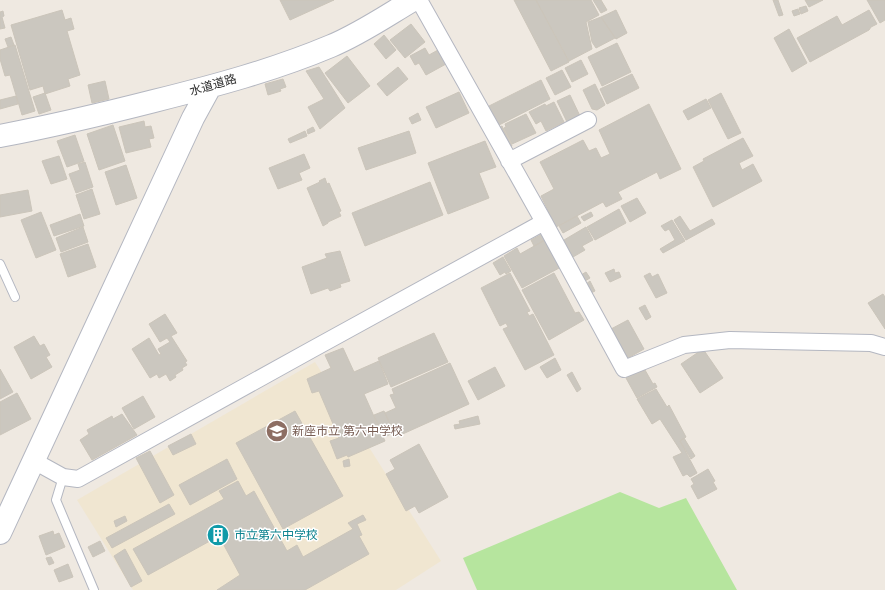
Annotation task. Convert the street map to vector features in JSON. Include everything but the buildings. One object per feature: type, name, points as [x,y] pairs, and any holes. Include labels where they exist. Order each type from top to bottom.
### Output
[{"type":"street","name":"水道道路","points":[[0,136],[59,125],[210,87],[299,58],[332,45],[374,24],[413,0]]},
{"type":"street","points":[[419,0],[544,222],[624,369],[684,345],[730,340],[871,343],[885,347]]},
{"type":"street","points":[[0,533],[193,118],[210,87]]},
{"type":"street","points":[[509,161],[588,120]]},
{"type":"street","points":[[34,461],[63,477],[78,479],[544,222]]},
{"type":"lane","points":[[0,264],[14,297]]},
{"type":"lane","points":[[63,477],[56,500],[94,590]]},
{"type":"shaded area","name":"新座市立 第六中学校","points":[[315,362],[441,561],[396,590],[133,590],[77,500]]},
{"type":"green space","points":[[620,492],[659,508],[686,498],[737,590],[477,590],[463,558]]},
{"type":"place","name":"新座市立 第六中学校","points":[[277,431]]},
{"type":"place","name":"市立第六中学校","points":[[218,535]]}]
